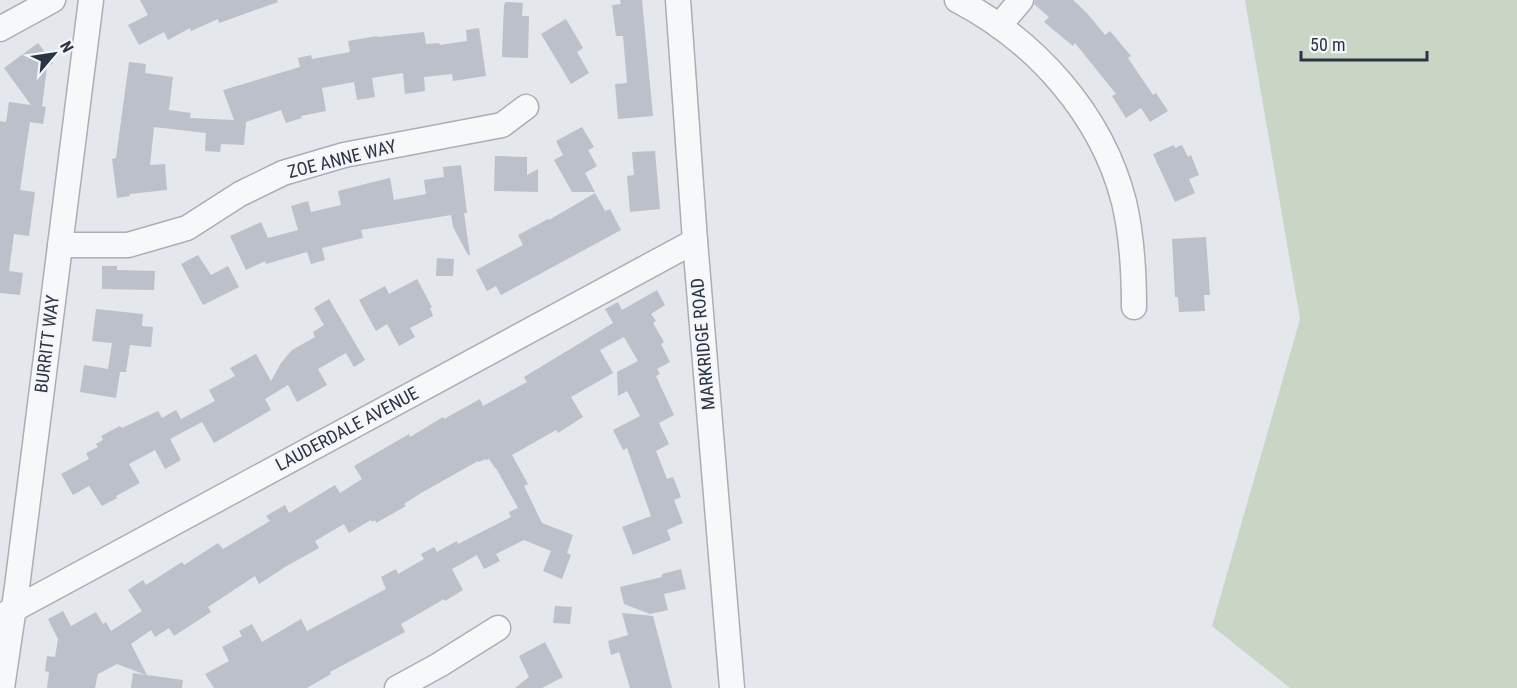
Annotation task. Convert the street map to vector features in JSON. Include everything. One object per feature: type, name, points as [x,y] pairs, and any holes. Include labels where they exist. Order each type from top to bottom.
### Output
[{"type":"street","points":[[0,29],[53,0]]},
{"type":"street","name":"BURRITT WAY","points":[[2,688],[7,613],[60,245],[91,0]]},
{"type":"street","name":"MARKRIDGE ROAD","points":[[678,0],[695,241],[732,688]]},
{"type":"street","points":[[957,0],[999,26],[1051,71],[1075,99],[1103,143],[1124,202],[1134,268],[1134,307]]},
{"type":"street","points":[[999,26],[1021,0]]},
{"type":"street","name":"ZOE ANNE WAY","points":[[60,245],[128,245],[187,228],[240,194],[283,173],[344,155],[502,125],[526,107]]},
{"type":"street","name":"LAUDERDALE AVENUE","points":[[7,613],[695,241]]},
{"type":"street","points":[[397,688],[498,628]]},
{"type":"green space","points":[[1245,0],[1517,0],[1517,688],[1290,688],[1212,626],[1300,319]]},
{"type":"building","points":[[140,0],[277,0],[278,2],[219,23],[218,19],[191,31],[190,28],[168,40],[164,32],[139,45],[128,25],[148,15]]},
{"type":"building","points":[[620,0],[642,0],[653,116],[618,119],[615,84],[627,83],[623,36],[616,36],[612,5],[621,4]]},
{"type":"building","points":[[1035,0],[1073,0],[1105,35],[1110,31],[1131,56],[1128,58],[1153,95],[1156,93],[1168,111],[1150,122],[1141,108],[1126,118],[1112,96],[1116,94],[1075,43],[1073,46],[1044,22],[1049,17],[1034,4]]},
{"type":"building","points":[[506,2],[523,3],[522,16],[529,16],[528,58],[502,57]]},
{"type":"building","points":[[566,19],[583,48],[577,52],[589,73],[571,84],[541,34]]},
{"type":"building","points":[[479,28],[486,76],[453,81],[452,74],[424,77],[425,91],[405,94],[403,73],[372,78],[375,97],[357,100],[354,82],[322,88],[326,111],[301,116],[302,118],[286,123],[281,110],[246,122],[244,145],[221,144],[220,152],[205,151],[206,133],[154,127],[150,165],[165,164],[167,190],[129,194],[130,196],[117,198],[112,159],[116,158],[129,62],[146,64],[145,73],[173,77],[169,110],[191,113],[190,118],[234,120],[223,90],[300,67],[298,58],[311,55],[312,59],[350,52],[348,41],[377,36],[424,32],[426,44],[439,43],[440,45],[467,41],[466,30]]},
{"type":"building","points":[[38,43],[53,63],[47,67],[42,106],[46,107],[43,124],[30,122],[20,190],[35,192],[29,236],[14,234],[9,271],[23,273],[20,295],[0,293],[0,121],[6,122],[9,102],[31,105],[4,68]]},
{"type":"building","points":[[582,127],[594,147],[588,150],[597,166],[585,173],[595,192],[572,192],[554,160],[563,155],[556,141]]},
{"type":"building","points":[[1174,145],[1175,148],[1182,145],[1188,157],[1191,155],[1199,175],[1189,179],[1195,193],[1175,202],[1153,154]]},
{"type":"building","points":[[655,151],[660,209],[630,212],[627,176],[634,175],[632,152]]},
{"type":"building","points":[[495,156],[527,157],[527,175],[538,169],[538,192],[494,191]]},
{"type":"building","points":[[461,165],[470,255],[453,227],[451,215],[361,230],[363,238],[322,248],[325,260],[311,264],[307,252],[266,264],[265,261],[246,270],[230,236],[261,222],[268,238],[298,230],[291,206],[308,201],[311,212],[341,205],[338,191],[390,178],[394,200],[426,194],[424,180],[444,177],[443,167]]},
{"type":"building","points":[[595,193],[605,211],[610,209],[621,230],[501,295],[496,286],[487,291],[476,270],[523,245],[518,235]]},
{"type":"building","points":[[1206,237],[1210,295],[1204,295],[1205,311],[1179,312],[1178,297],[1175,297],[1172,239]]},
{"type":"building","points":[[198,255],[211,275],[228,266],[239,287],[203,305],[181,264]]},
{"type":"building","points":[[437,258],[454,259],[453,276],[436,276]]},
{"type":"building","points":[[102,266],[117,266],[117,270],[155,271],[154,290],[102,289]]},
{"type":"building","points":[[417,279],[432,307],[430,308],[433,316],[410,328],[415,337],[399,346],[387,324],[376,331],[359,300],[385,286],[389,294]]},
{"type":"building","points":[[657,290],[665,305],[651,314],[656,321],[653,323],[664,342],[661,344],[670,362],[657,369],[660,374],[656,376],[674,415],[659,423],[669,444],[656,451],[667,479],[673,477],[681,497],[674,500],[683,523],[667,530],[671,540],[633,555],[622,527],[651,516],[627,448],[623,450],[613,430],[640,416],[627,391],[618,396],[617,372],[638,361],[624,337],[600,350],[613,373],[571,397],[583,417],[558,433],[556,430],[512,455],[528,484],[524,486],[542,523],[573,535],[567,553],[571,555],[562,579],[543,571],[551,551],[524,540],[496,554],[500,561],[484,569],[477,555],[452,569],[463,590],[401,624],[405,632],[330,672],[331,674],[307,688],[214,688],[205,674],[229,661],[222,647],[242,636],[239,631],[252,624],[262,642],[301,619],[307,631],[386,589],[381,577],[396,569],[398,574],[424,559],[421,554],[434,547],[437,552],[457,541],[458,544],[511,517],[509,512],[518,508],[496,468],[489,459],[486,459],[478,461],[421,493],[404,504],[406,506],[376,523],[375,520],[372,522],[371,520],[349,533],[344,524],[315,541],[319,548],[259,584],[255,576],[208,607],[211,612],[174,636],[169,628],[155,637],[151,630],[131,644],[147,675],[183,680],[182,688],[131,688],[133,673],[146,675],[117,664],[98,674],[95,688],[47,688],[49,672],[45,671],[47,656],[55,657],[58,639],[48,619],[63,611],[71,626],[96,612],[103,624],[106,622],[111,631],[142,611],[128,590],[143,580],[146,585],[182,562],[184,565],[218,543],[223,549],[270,521],[266,516],[285,505],[289,513],[335,485],[340,493],[362,479],[354,466],[409,434],[410,437],[443,417],[444,419],[480,399],[483,406],[527,382],[524,377],[613,323],[605,309],[618,302],[622,310]]},
{"type":"building","points":[[329,299],[365,360],[354,367],[346,353],[318,369],[327,385],[297,402],[288,385],[265,399],[271,410],[214,443],[202,422],[170,439],[181,460],[165,469],[155,450],[129,464],[140,483],[102,506],[89,486],[73,495],[61,474],[89,459],[86,453],[98,447],[96,444],[103,440],[101,436],[158,411],[162,418],[176,410],[181,419],[215,401],[209,390],[235,376],[230,368],[256,354],[271,381],[281,363],[292,350],[315,337],[313,332],[324,325],[314,308]]},
{"type":"building","points":[[96,309],[143,314],[142,326],[153,327],[151,347],[130,345],[126,372],[120,372],[116,398],[80,392],[84,365],[108,369],[112,343],[92,341]]},
{"type":"building","points":[[681,569],[686,589],[664,594],[668,610],[650,614],[624,604],[620,587],[662,577],[662,574]]},
{"type":"building","points":[[555,606],[572,607],[570,624],[553,623]]},
{"type":"building","points":[[622,613],[653,616],[672,688],[630,688],[619,652],[611,655],[608,641],[628,635]]},
{"type":"building","points":[[545,642],[563,677],[542,688],[515,688],[529,677],[519,656]]}]
